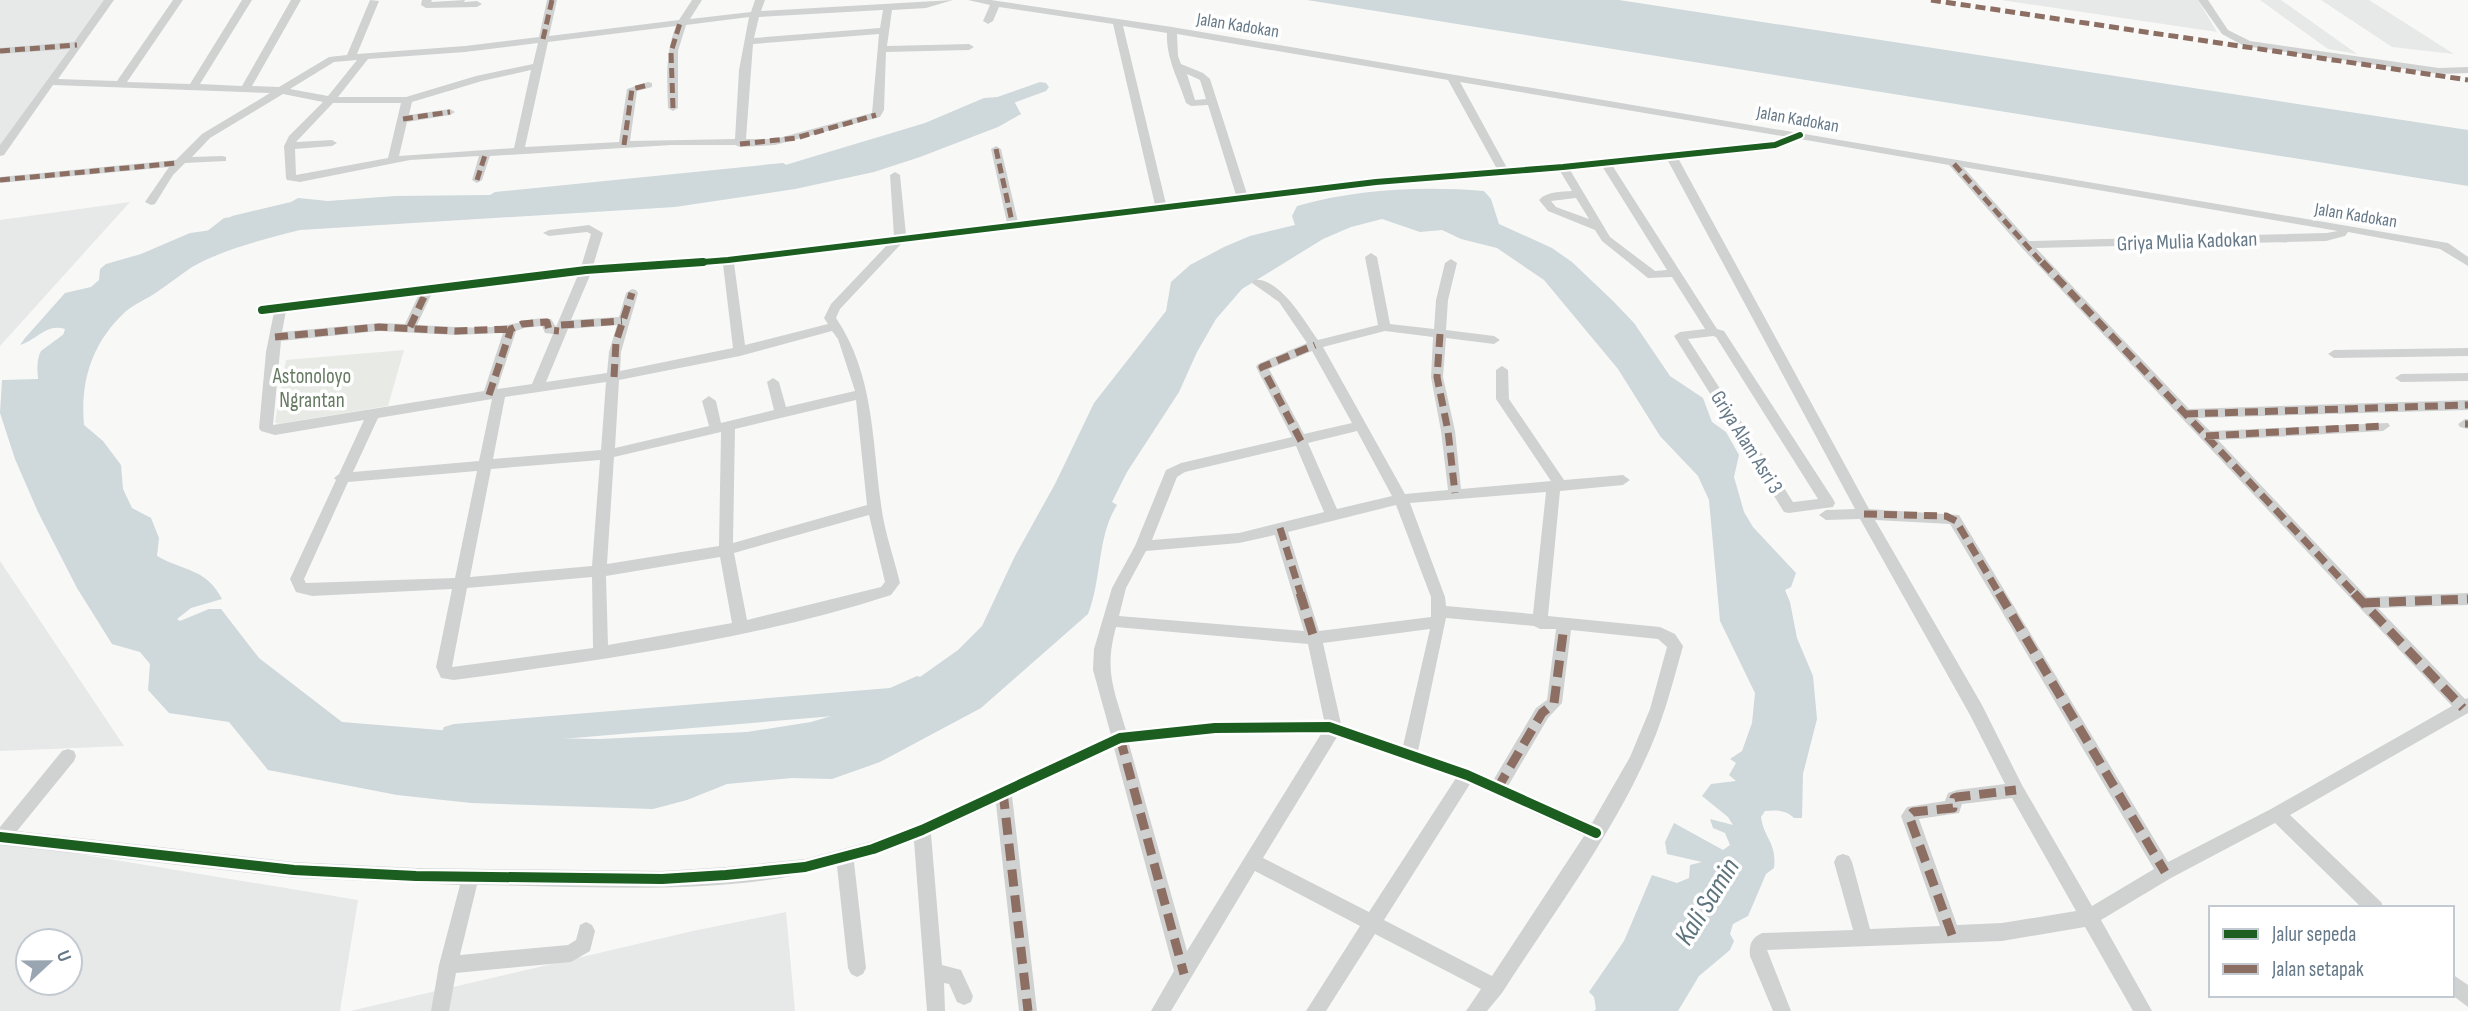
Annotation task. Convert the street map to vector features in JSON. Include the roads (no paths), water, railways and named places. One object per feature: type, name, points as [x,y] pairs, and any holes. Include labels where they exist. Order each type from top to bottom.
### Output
[{"type":"street","points":[[0,153],[109,0]]},
{"type":"street","points":[[121,83],[178,0]]},
{"type":"street","points":[[193,87],[247,0]]},
{"type":"street","points":[[245,89],[296,0]]},
{"type":"street","points":[[427,0],[426,5],[431,7],[459,3],[477,4]]},
{"type":"street","points":[[519,149],[552,0]]},
{"type":"street","points":[[673,108],[671,52],[680,23],[697,0]]},
{"type":"street","points":[[740,144],[749,41],[754,14],[760,0]]},
{"type":"street","points":[[151,202],[180,161],[219,126],[325,62],[366,55],[465,49],[754,14],[938,4],[948,0]]},
{"type":"street","name":"Jalan Kadokan","points":[[973,0],[1172,30],[1800,135],[1954,164],[2444,246],[2468,262]]},
{"type":"street","points":[[2203,0],[2225,32],[2247,44],[2439,71],[2468,70]]},
{"type":"street","points":[[351,57],[374,1]]},
{"type":"street","points":[[988,22],[995,4]]},
{"type":"street","points":[[366,55],[289,145],[291,178],[393,159],[519,149],[672,142],[740,144],[785,141],[876,115],[879,110],[881,49],[888,6]]},
{"type":"street","points":[[1117,22],[1161,208]]},
{"type":"street","points":[[1172,30],[1176,64],[1191,103],[1213,102]]},
{"type":"street","points":[[749,41],[884,31]]},
{"type":"street","points":[[0,51],[77,45]]},
{"type":"street","points":[[881,49],[969,47]]},
{"type":"street","points":[[1176,64],[1203,75],[1243,199]]},
{"type":"street","points":[[51,82],[280,90],[330,100],[407,100],[480,78],[538,66]]},
{"type":"street","points":[[1452,77],[1503,170]]},
{"type":"street","points":[[624,145],[632,89],[648,85]]},
{"type":"street","points":[[393,159],[407,100]]},
{"type":"street","points":[[403,119],[450,112]]},
{"type":"street","points":[[262,310],[586,270],[728,260],[1376,181],[1563,167],[1774,145],[1788,142],[1800,135]]},
{"type":"street","points":[[289,145],[332,143]]},
{"type":"street","points":[[996,149],[1013,226]]},
{"type":"street","points":[[477,180],[486,152]]},
{"type":"street","points":[[1671,156],[1864,514],[1976,710],[2016,790],[2143,1011]]},
{"type":"street","points":[[0,180],[222,159]]},
{"type":"street","name":"Griya Alam Asri 3","points":[[1605,163],[1713,331],[1720,334],[1828,503],[1789,508],[1680,336],[1713,331]]},
{"type":"street","points":[[1782,1011],[1759,956],[1758,947],[1762,942],[2002,932],[2088,918],[2165,872],[2277,814],[2466,707],[2363,603],[2026,245],[1954,164]]},
{"type":"street","points":[[1563,167],[1611,244],[1650,274],[1676,273]]},
{"type":"street","points":[[511,329],[494,394],[485,466],[444,667],[446,673],[601,654],[741,629],[891,588],[893,583],[874,508],[862,394],[844,339],[831,318],[835,307],[900,238],[894,175]]},
{"type":"street","points":[[1579,194],[1545,200],[1552,209],[1600,228]]},
{"type":"street","name":"Griya Mulia Kadokan","points":[[2026,245],[2326,237],[2341,234],[2344,229]]},
{"type":"street","points":[[537,388],[586,270],[596,238],[595,230],[549,233]]},
{"type":"street","points":[[1371,257],[1385,327]]},
{"type":"street","points":[[728,260],[740,352]]},
{"type":"street","points":[[1451,263],[1442,300],[1437,377],[1448,431],[1455,493]]},
{"type":"street","points":[[1258,283],[1283,299],[1315,345],[1401,499],[1440,617],[1409,753]]},
{"type":"street","points":[[410,327],[428,288]]},
{"type":"street","points":[[601,654],[600,571],[617,342],[632,293]]},
{"type":"street","points":[[281,307],[275,337],[266,428],[275,430],[614,377],[740,352],[834,326]]},
{"type":"street","points":[[275,337],[345,329],[511,329],[545,322],[548,322],[549,330],[622,321]]},
{"type":"street","points":[[1332,515],[1301,441],[1262,366],[1315,345],[1385,327],[1494,340]]},
{"type":"street","points":[[2334,354],[2468,352]]},
{"type":"street","points":[[1502,370],[1503,399],[1557,486],[1540,622]]},
{"type":"street","points":[[2400,377],[2468,377]]},
{"type":"street","points":[[773,382],[781,413]]},
{"type":"street","points":[[341,478],[608,454],[862,394]]},
{"type":"street","points":[[709,401],[722,428],[726,550],[741,629]]},
{"type":"street","points":[[2185,414],[2468,405]]},
{"type":"street","points":[[373,414],[341,478],[297,579],[301,588],[312,590],[460,583],[600,571],[726,550],[874,508]]},
{"type":"street","points":[[1184,974],[1100,660],[1119,588],[1142,546],[1171,474],[1181,468],[1360,426]]},
{"type":"street","points":[[2206,436],[2383,426]]},
{"type":"street","points":[[1142,546],[1176,541],[1219,541],[1401,499],[1623,480]]},
{"type":"street","points":[[1826,514],[1946,516],[1956,521],[2165,872]]},
{"type":"street","points":[[1160,1011],[1254,862],[1334,727],[1314,638],[1280,528]]},
{"type":"street","points":[[2363,603],[2468,599]]},
{"type":"street","points":[[1110,621],[1314,638],[1440,617],[1540,622],[1660,633],[1670,638],[1675,646],[1658,709],[1637,760],[1596,833],[1495,987],[1475,1011]]},
{"type":"street","points":[[1497,789],[1542,713],[1554,703],[1564,626]]},
{"type":"street","points":[[1,837],[294,870],[415,876],[662,879],[770,872],[845,858],[922,830],[1120,738],[1215,728],[1334,727],[1467,775],[1596,833]]},
{"type":"street","points":[[1,837],[68,756]]},
{"type":"street","points":[[1315,1011],[1467,775]]},
{"type":"street","points":[[1952,934],[1909,816],[1913,812],[1952,808],[1954,798],[1957,797],[2016,790]]},
{"type":"street","points":[[1003,793],[1028,1011]]},
{"type":"street","points":[[2277,814],[2373,906]]},
{"type":"street","points":[[922,830],[936,1011]]},
{"type":"street","points":[[845,858],[857,968]]},
{"type":"street","points":[[1254,862],[1495,987]]},
{"type":"street","points":[[1843,862],[1864,938]]},
{"type":"street","points":[[440,1011],[448,965],[471,875]]},
{"type":"street","points":[[448,965],[571,953],[584,945],[586,930]]},
{"type":"street","points":[[934,973],[955,976],[964,996]]},
{"type":"street","points":[[2454,984],[2468,998]]},
{"type":"water","points":[[1307,0],[1619,0],[2468,130],[2468,186]]},
{"type":"water","name":"Kali Samin","points":[[999,97],[1014,101],[1021,114],[998,127],[920,157],[874,172],[795,189],[675,207],[300,230],[231,250],[192,267],[129,309],[104,337],[91,364],[83,409],[84,425],[103,441],[121,465],[123,489],[132,508],[151,518],[159,538],[157,556],[202,576],[222,599],[191,608],[177,619],[180,621],[209,609],[221,609],[259,658],[342,722],[539,738],[599,739],[747,732],[811,722],[889,699],[958,650],[982,626],[1094,403],[1166,311],[1171,282],[1190,265],[1250,236],[1295,225],[1292,216],[1297,206],[1320,200],[1390,190],[1484,191],[1491,199],[1499,224],[1552,248],[1572,262],[1634,323],[1670,376],[1703,398],[1712,422],[1726,432],[1739,455],[1734,477],[1744,512],[1753,527],[1796,573],[1791,587],[1785,590],[1797,638],[1813,676],[1817,719],[1803,774],[1802,818],[1773,811],[1765,811],[1761,817],[1774,852],[1774,868],[1766,874],[1748,916],[1733,924],[1730,934],[1734,941],[1730,950],[1699,976],[1678,1011],[1594,1011],[1594,997],[1589,992],[1624,941],[1652,875],[1677,883],[1689,878],[1690,865],[1702,862],[1667,854],[1665,842],[1674,823],[1723,850],[1730,845],[1725,833],[1713,828],[1710,819],[1733,825],[1728,817],[1702,796],[1711,784],[1736,781],[1729,775],[1736,763],[1730,759],[1742,751],[1752,723],[1755,693],[1720,621],[1709,500],[1698,476],[1660,436],[1618,369],[1544,280],[1497,248],[1461,239],[1442,230],[1420,232],[1382,219],[1351,227],[1323,239],[1242,289],[1216,319],[1179,392],[1127,472],[1112,502],[1117,505],[1106,530],[1096,587],[1088,614],[981,708],[880,762],[832,779],[792,778],[727,784],[687,800],[653,809],[471,803],[397,795],[268,770],[229,722],[169,713],[148,690],[150,664],[140,652],[112,644],[77,588],[38,512],[15,459],[0,413],[2,380],[38,379],[52,358],[66,346],[64,340],[54,341],[62,339],[65,329],[58,328],[47,330],[20,345],[65,293],[91,287],[99,280],[100,269],[106,264],[141,254],[190,233],[212,230],[219,223],[238,222],[228,219],[232,216],[298,198],[328,201],[395,196],[567,194],[691,185],[772,169],[925,123],[984,98]]},
{"type":"waterway","points":[[975,111],[1040,87]]},
{"type":"waterway","points":[[495,198],[783,169]]},
{"type":"waterway","points":[[202,243],[231,222],[271,218]]},
{"type":"waterway","points":[[51,389],[49,356],[91,325]]},
{"type":"waterway","points":[[454,736],[894,699],[917,687]]},
{"type":"park label","name":"Astonoloyo Ngrantan","points":[[312,388]]}]
